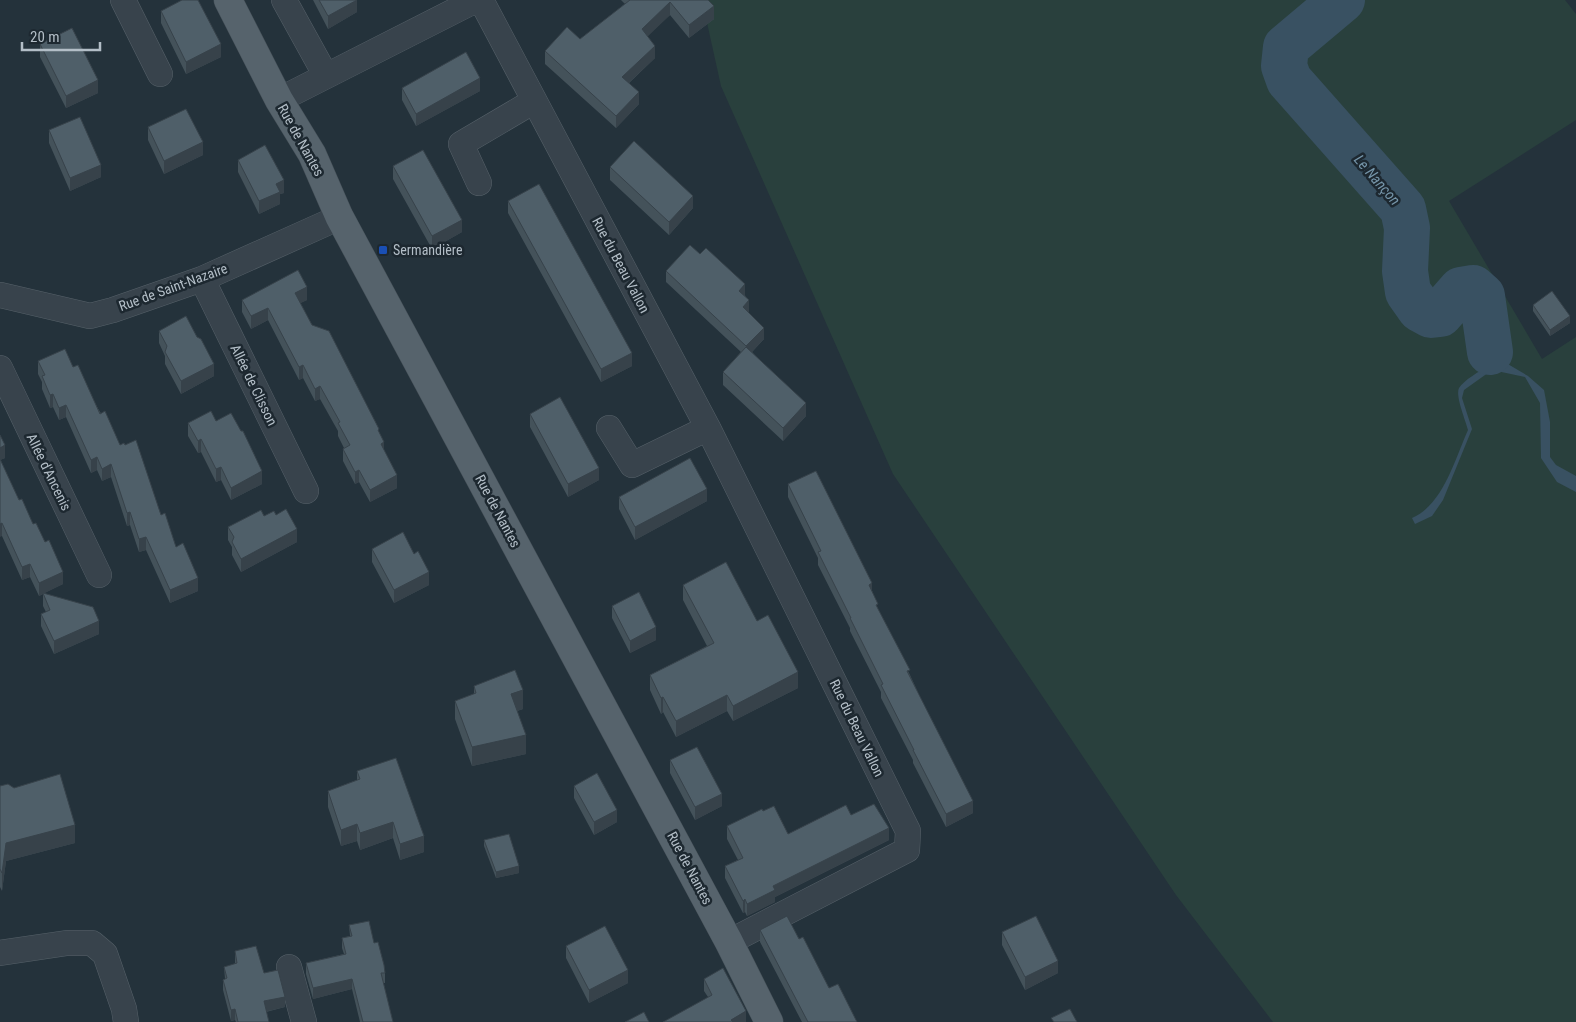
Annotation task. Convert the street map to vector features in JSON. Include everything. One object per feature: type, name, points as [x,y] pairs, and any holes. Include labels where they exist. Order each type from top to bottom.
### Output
[{"type":"main road","name":"Rue de Nantes","points":[[228,0],[280,100],[312,154],[339,216],[729,942],[769,1022]]},
{"type":"street","points":[[123,0],[160,74]]},
{"type":"street","points":[[284,0],[326,76]]},
{"type":"street","points":[[280,100],[476,0]]},
{"type":"street","name":"Rue du Beau Vallon","points":[[481,0],[708,428],[908,832],[907,850],[729,942]]},
{"type":"street","points":[[479,183],[461,144],[534,101]]},
{"type":"street","name":"Rue de Saint-Nazaire","points":[[0,295],[90,316],[113,310],[202,279],[339,216]]},
{"type":"street","name":"Allée de Clisson","points":[[202,279],[306,491]]},
{"type":"street","name":"Allée d'Ancenis","points":[[0,368],[99,575]]},
{"type":"street","points":[[609,428],[632,465],[708,428]]},
{"type":"street","points":[[0,953],[67,943],[92,943],[105,954],[126,1022]]},
{"type":"street","points":[[290,967],[304,1022]]},
{"type":"green space","points":[[702,0],[1565,0],[1576,14],[1576,120],[1449,201],[1542,359],[1576,337],[1576,1022],[1273,1022],[1176,895],[893,474],[721,86]]},
{"type":"water","points":[[1318,0],[1336,0],[1286,39],[1284,60],[1293,79],[1405,202],[1410,221],[1407,272],[1412,289],[1419,299],[1430,307],[1446,310],[1459,292],[1462,281],[1484,283],[1491,349],[1501,360],[1528,376],[1544,390],[1550,422],[1550,457],[1556,465],[1576,476],[1576,492],[1557,482],[1541,458],[1540,403],[1525,377],[1492,370],[1464,390],[1462,398],[1472,429],[1443,500],[1432,516],[1415,524],[1412,518],[1423,512],[1432,503],[1447,480],[1468,430],[1460,402],[1459,388],[1468,379],[1488,366],[1483,342],[1478,294],[1473,290],[1466,291],[1452,317],[1442,323],[1436,323],[1414,315],[1403,291],[1395,266],[1399,205],[1367,175],[1278,77],[1273,64],[1274,37]]},
{"type":"building","points":[[182,0],[198,0],[221,44],[186,62],[161,11]]},
{"type":"building","points":[[319,0],[357,0],[328,16]]},
{"type":"building","points":[[630,0],[708,0],[714,6],[689,25],[670,2],[642,29],[655,46],[622,77],[639,92],[616,116],[545,51],[567,27],[580,39]]},
{"type":"building","points":[[72,28],[98,80],[66,96],[40,44]]},
{"type":"building","points":[[466,52],[480,78],[416,114],[402,88]]},
{"type":"building","points":[[186,109],[203,142],[164,161],[148,127]]},
{"type":"building","points":[[80,117],[101,165],[70,178],[49,130]]},
{"type":"building","points":[[634,141],[693,196],[669,222],[610,167]]},
{"type":"building","points":[[265,145],[284,180],[276,184],[280,192],[259,201],[238,160]]},
{"type":"building","points":[[423,150],[462,220],[432,236],[393,166]]},
{"type":"building","points":[[539,184],[632,353],[601,369],[508,201]]},
{"type":"building","points":[[690,245],[700,254],[706,248],[745,284],[739,291],[749,300],[743,307],[764,328],[746,346],[666,271]]},
{"type":"building","points":[[298,270],[307,287],[295,293],[312,325],[329,331],[379,429],[384,442],[381,444],[397,475],[370,490],[359,470],[355,472],[343,449],[350,445],[338,423],[340,422],[320,386],[315,389],[303,365],[299,367],[268,308],[251,316],[242,300]]},
{"type":"building","points":[[1552,291],[1570,316],[1550,330],[1533,305]]},
{"type":"building","points":[[186,316],[214,364],[181,381],[165,352],[167,346],[159,331]]},
{"type":"building","points":[[746,347],[806,403],[783,428],[723,372]]},
{"type":"building","points":[[65,349],[73,367],[78,365],[100,414],[105,411],[120,445],[136,440],[161,515],[165,513],[176,547],[183,543],[198,578],[170,590],[146,537],[139,539],[130,512],[127,513],[111,464],[102,469],[97,457],[91,460],[66,405],[59,408],[53,394],[50,395],[42,376],[45,375],[38,361]]},
{"type":"building","points":[[560,397],[599,468],[568,484],[530,414]]},
{"type":"building","points":[[211,411],[216,421],[231,413],[241,431],[243,431],[262,471],[231,488],[221,467],[216,469],[201,439],[198,441],[188,423]]},
{"type":"building","points":[[0,435],[5,445],[0,448]]},
{"type":"building","points":[[690,458],[707,489],[635,527],[619,497]]},
{"type":"building","points":[[0,459],[19,500],[22,499],[33,524],[36,523],[45,542],[49,540],[63,572],[39,583],[30,564],[22,567],[2,523],[0,524]]},
{"type":"building","points":[[816,471],[872,583],[869,585],[878,604],[876,605],[910,670],[907,671],[973,801],[946,814],[881,685],[883,684],[818,552],[821,551],[788,484]]},
{"type":"building","points":[[286,509],[297,529],[241,559],[232,542],[234,537],[228,527],[261,510],[264,516],[274,511],[276,515]]},
{"type":"building","points":[[403,532],[414,554],[418,551],[429,572],[394,590],[372,549]]},
{"type":"building","points":[[726,562],[757,621],[768,615],[798,672],[733,706],[727,695],[676,721],[663,697],[661,698],[650,675],[714,643],[683,585]]},
{"type":"building","points":[[639,592],[656,627],[630,641],[612,606]]},
{"type":"building","points":[[43,593],[93,607],[99,621],[54,641],[41,614],[50,610]]},
{"type":"building","points":[[515,670],[523,690],[511,694],[526,735],[472,747],[455,701],[476,693],[474,686]]},
{"type":"building","points":[[697,747],[722,794],[695,807],[670,760]]},
{"type":"building","points":[[396,758],[424,836],[400,844],[393,822],[360,833],[357,824],[341,830],[328,791],[360,779],[357,771]]},
{"type":"building","points":[[597,773],[617,810],[594,822],[574,786]]},
{"type":"building","points":[[60,774],[75,825],[6,843],[2,873],[0,869],[0,786],[8,784],[14,788]]},
{"type":"building","points":[[874,804],[889,828],[773,886],[775,890],[747,904],[745,899],[743,901],[725,866],[743,858],[727,826],[762,809],[763,811],[774,806],[788,834],[846,805],[851,815]]},
{"type":"building","points":[[509,834],[519,866],[496,872],[484,840]]},
{"type":"building","points":[[787,916],[799,939],[803,937],[829,988],[838,984],[857,1022],[808,1022],[760,930]]},
{"type":"building","points":[[1036,916],[1058,961],[1025,977],[1002,932]]},
{"type":"building","points":[[369,921],[374,943],[378,942],[384,965],[385,973],[381,973],[393,1022],[363,1022],[352,979],[313,988],[306,963],[346,954],[342,938],[352,936],[349,925]]},
{"type":"building","points":[[605,926],[628,970],[589,990],[566,946]]},
{"type":"building","points":[[256,946],[264,973],[278,970],[285,997],[264,1001],[269,1022],[238,1022],[235,1009],[231,1010],[223,980],[227,978],[224,967],[237,963],[235,951]]},
{"type":"building","points":[[723,968],[746,1011],[731,1020],[733,1022],[663,1022],[712,995],[704,979]]},
{"type":"building","points":[[1070,1009],[1077,1022],[1054,1022],[1051,1018]]},
{"type":"building","points":[[644,1012],[649,1022],[625,1022]]},
{"type":"waterway","name":"Le Nançon","points":[[1342,0],[1286,47],[1284,66],[1289,80],[1403,209],[1407,228],[1405,271],[1408,292],[1420,309],[1431,315],[1440,314],[1461,290],[1473,288],[1482,296],[1490,352]]},
{"type":"place","name":"Sermandière","points":[[383,250]]}]
